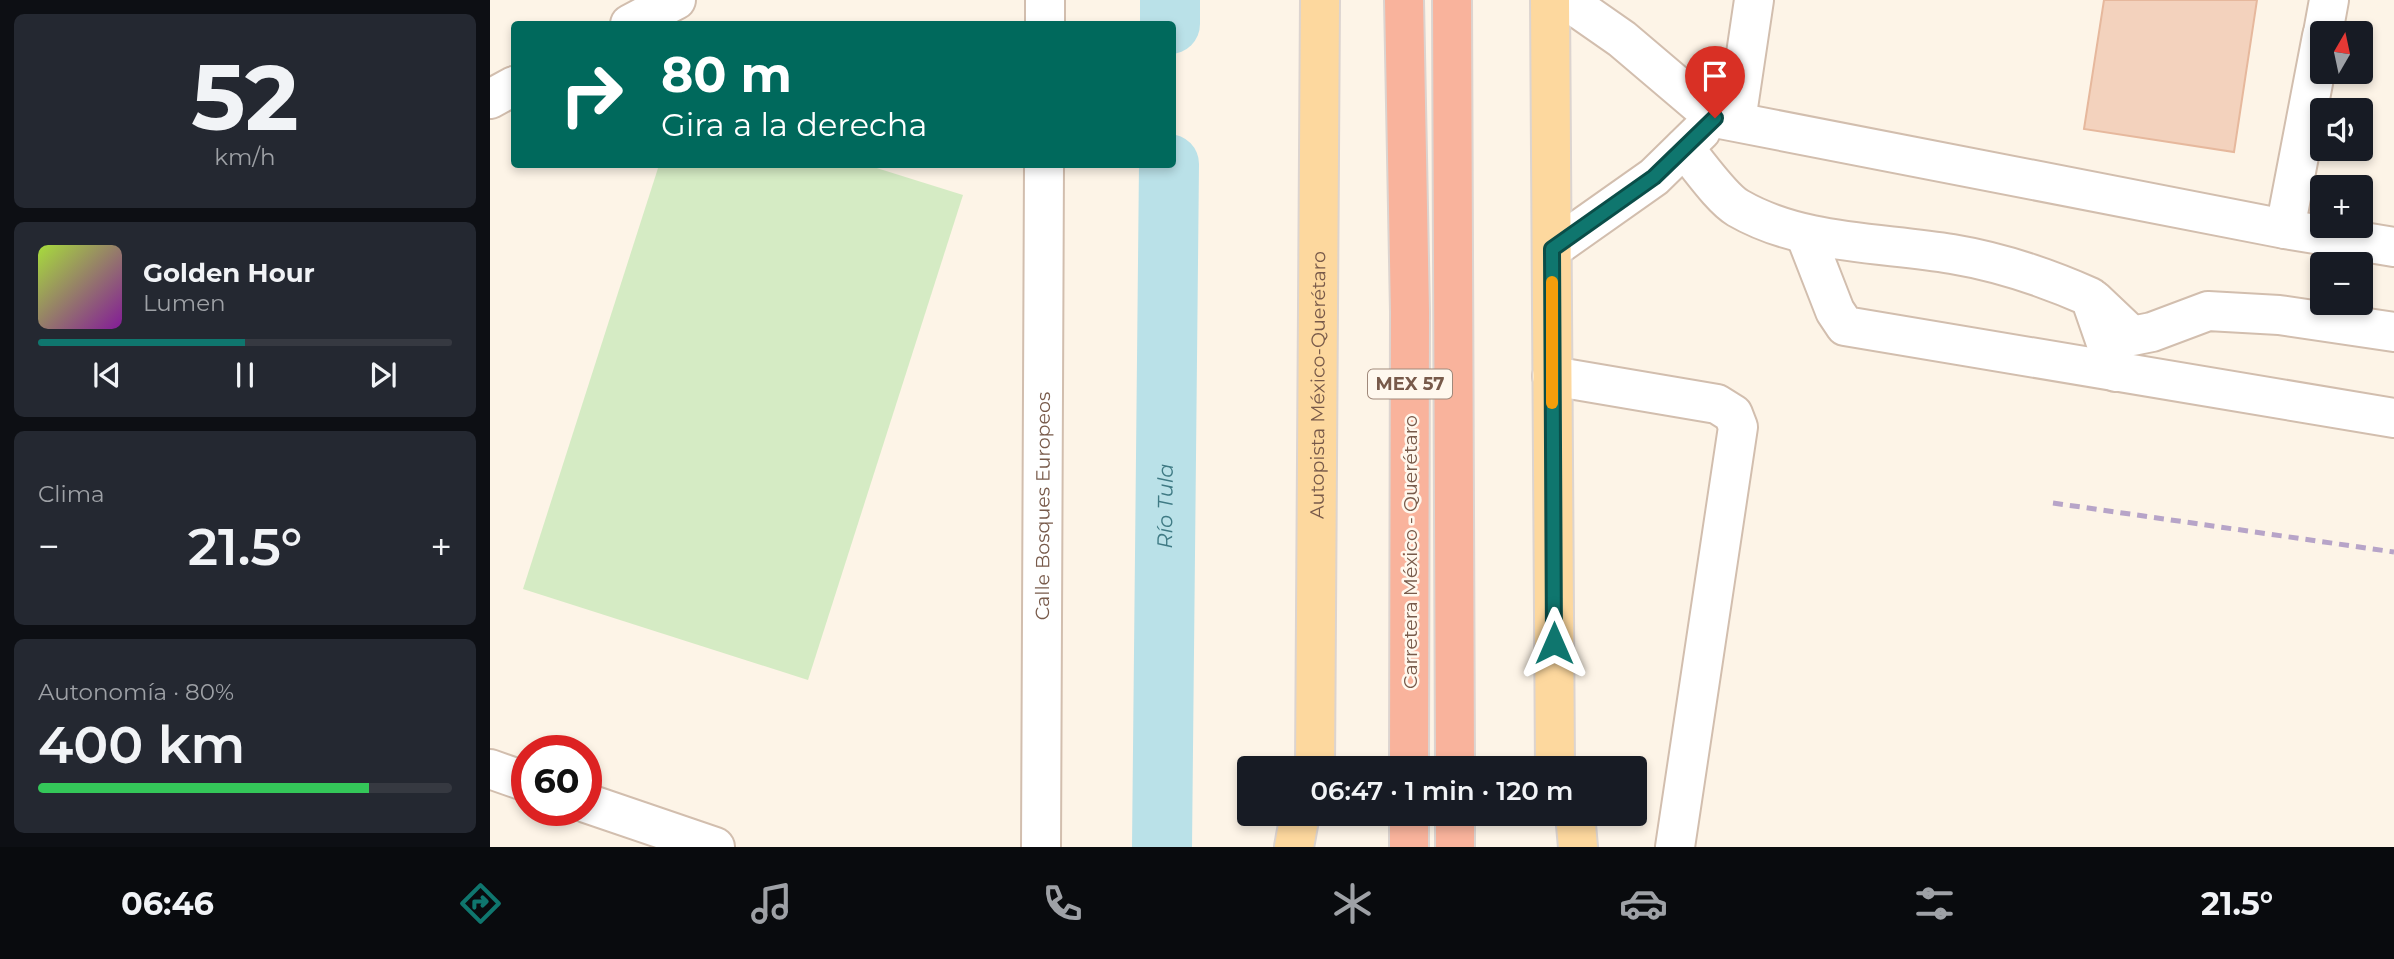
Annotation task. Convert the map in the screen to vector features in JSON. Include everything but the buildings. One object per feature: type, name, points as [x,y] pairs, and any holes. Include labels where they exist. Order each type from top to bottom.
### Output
[{"type":"highway","name":"Carretera México - Querétaro","points":[[1405,0],[1410,312],[1409,756]]},
{"type":"highway","name":"MEX 57","points":[[1452,0],[1455,756]]},
{"type":"highway","points":[[1409,826],[1409,847]]},
{"type":"highway","points":[[1455,826],[1455,847]]},
{"type":"main road","name":"Autopista México-Querétaro","points":[[1316,750],[1320,0]]},
{"type":"main road","points":[[1550,0],[1555,756]]},
{"type":"main road","points":[[1554,697],[1566,756]]},
{"type":"main road","points":[[1294,847],[1298,826]]},
{"type":"main road","points":[[1314,847],[1315,826]]},
{"type":"main road","points":[[1555,826],[1555,847]]},
{"type":"main road","points":[[1576,826],[1578,847]]},
{"type":"street","points":[[636,21],[676,0]]},
{"type":"street","points":[[1045,0],[1045,21]]},
{"type":"street","points":[[1566,0],[1622,39],[1726,119],[2285,229],[2394,247]]},
{"type":"street","points":[[1552,249],[1654,177],[1684,148],[1726,119],[1754,0]]},
{"type":"street","points":[[2325,21],[2329,0]]},
{"type":"street","points":[[2285,229],[2313,84]]},
{"type":"street","points":[[490,99],[511,88]]},
{"type":"street","points":[[1684,148],[1735,207],[1805,234],[1954,254],[2038,274],[2090,296],[2132,336],[2208,311],[2279,315],[2394,332]]},
{"type":"street","name":"Calle Bosques Europeos","points":[[1041,847],[1044,168]]},
{"type":"street","points":[[1805,234],[1835,311],[1845,326],[2394,418]]},
{"type":"street","points":[[2090,296],[2116,372]]},
{"type":"street","points":[[1552,376],[1717,404],[1733,414],[1738,427],[1675,847]]},
{"type":"street","points":[[490,769],[511,776]]},
{"type":"street","points":[[602,808],[715,847]]},
{"type":"green space","points":[[658,168],[877,168],[963,195],[808,680],[523,589]]},
{"type":"waterway","name":"Río Tula","points":[[1170,0],[1170,21]]},
{"type":"waterway","name":"Río Tula","points":[[1162,847],[1169,168]]},
{"type":"railway","points":[[2053,503],[2394,552]]},
{"type":"slow traffic","points":[[1552,282],[1552,403]]},
{"type":"route","points":[[1554,643],[1552,249],[1654,177],[1715,118]]}]
